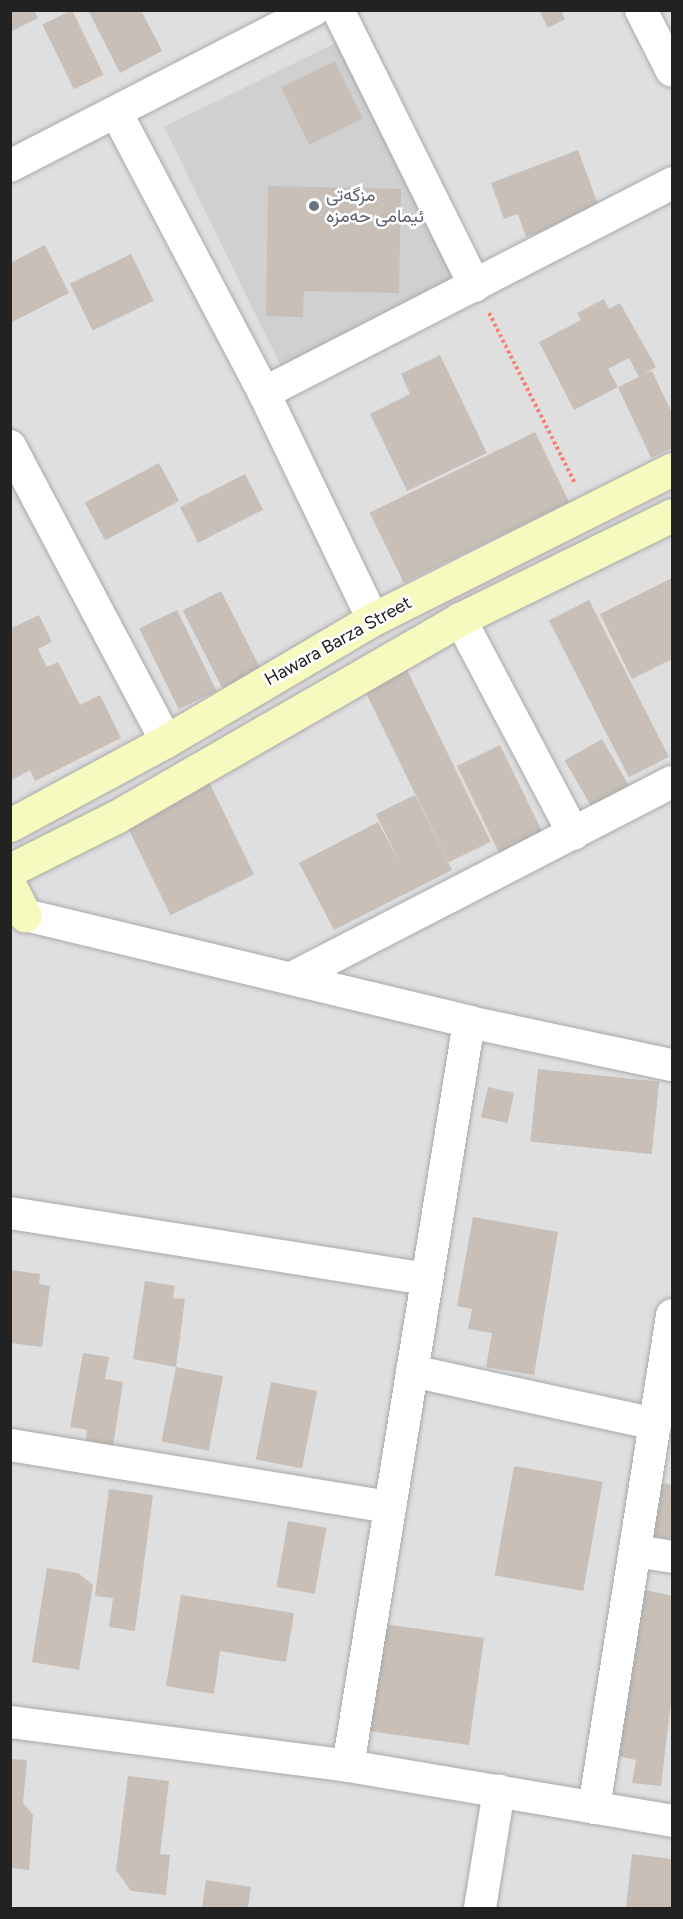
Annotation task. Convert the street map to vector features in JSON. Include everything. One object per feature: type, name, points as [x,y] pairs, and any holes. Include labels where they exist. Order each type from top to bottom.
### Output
[{"type":"street","points":[[10,166],[313,10]]},
{"type":"street","points":[[338,10],[475,286]]},
{"type":"street","points":[[641,10],[668,53]]},
{"type":"street","points":[[116,112],[264,393],[373,619]]},
{"type":"street","points":[[264,393],[672,183]]},
{"type":"street","points":[[10,446],[166,741]]},
{"type":"street","name":"Hawara Barza Street","points":[[10,825],[166,741],[373,619],[672,468]]},
{"type":"street","points":[[10,870],[116,817],[460,620],[672,515]]},
{"type":"street","points":[[460,620],[574,834]]},
{"type":"street","points":[[294,977],[672,783]]},
{"type":"street","points":[[10,886],[18,914],[294,977],[469,1022],[672,1065]]},
{"type":"street","points":[[348,1766],[469,1022]]},
{"type":"street","points":[[10,1213],[426,1279]]},
{"type":"street","points":[[594,1808],[672,1315]]},
{"type":"street","points":[[412,1371],[655,1424]]},
{"type":"street","points":[[10,1445],[390,1507]]},
{"type":"street","points":[[635,1551],[672,1557]]},
{"type":"street","points":[[10,1722],[348,1766],[672,1821]]},
{"type":"street","points":[[480,1908],[499,1791]]},
{"type":"path","points":[[475,286],[589,510]]},
{"type":"shaded area","points":[[11,11],[672,11],[672,1908],[11,1908]]},
{"type":"shaded area","name":"مزگەتی ئیمامی حەمزە","points":[[342,40],[461,284],[283,370],[164,127]]},
{"type":"building","points":[[10,10],[34,10],[38,18],[10,32]]},
{"type":"building","points":[[72,10],[104,75],[74,89],[42,24]]},
{"type":"building","points":[[88,10],[141,10],[162,51],[120,73]]},
{"type":"building","points":[[539,10],[565,10],[562,12],[565,19],[548,28]]},
{"type":"building","points":[[335,61],[363,119],[309,145],[281,87]]},
{"type":"building","points":[[578,150],[600,210],[526,237],[518,214],[504,219],[491,183]]},
{"type":"building","points":[[268,186],[401,189],[399,293],[304,291],[303,317],[266,316]]},
{"type":"building","points":[[45,245],[69,293],[10,323],[10,263]]},
{"type":"building","points":[[131,254],[154,301],[93,331],[70,284]]},
{"type":"building","points":[[604,299],[609,309],[620,303],[656,367],[644,374],[652,371],[672,413],[672,448],[651,458],[618,387],[574,410],[539,342],[581,320],[577,313]],"holes":[[[629,358],[639,377],[618,387],[608,369]]]},
{"type":"building","points":[[440,355],[487,453],[407,491],[370,414],[410,394],[401,374]]},
{"type":"building","points":[[535,432],[569,502],[404,583],[370,513]]},
{"type":"building","points":[[159,463],[179,501],[105,540],[85,502]]},
{"type":"building","points":[[245,474],[263,510],[198,543],[180,507]]},
{"type":"building","points":[[672,578],[672,659],[632,679],[600,614]]},
{"type":"building","points":[[221,591],[260,669],[222,688],[183,611]]},
{"type":"building","points":[[589,600],[669,757],[629,777],[549,620]]},
{"type":"building","points":[[177,610],[216,691],[179,709],[139,628]]},
{"type":"building","points":[[39,615],[52,642],[38,649],[47,667],[58,662],[80,705],[100,695],[121,738],[35,781],[30,770],[10,781],[10,629]]},
{"type":"building","points":[[407,670],[491,842],[448,862],[365,691]]},
{"type":"building","points":[[602,739],[630,787],[593,809],[565,760]]},
{"type":"building","points":[[500,745],[544,835],[501,856],[457,766]]},
{"type":"building","points":[[209,782],[254,875],[171,915],[125,823]]},
{"type":"building","points":[[415,795],[452,870],[334,930],[299,863],[378,822],[399,861],[376,814]]},
{"type":"building","points":[[538,1069],[659,1082],[652,1154],[530,1142]]},
{"type":"building","points":[[488,1087],[514,1093],[507,1123],[481,1117]]},
{"type":"building","points":[[473,1217],[558,1232],[534,1375],[486,1367],[492,1333],[468,1329],[472,1309],[457,1306]]},
{"type":"building","points":[[10,1270],[40,1274],[39,1284],[50,1286],[42,1347],[10,1343]]},
{"type":"building","points":[[145,1281],[175,1286],[173,1298],[185,1299],[176,1367],[133,1359]]},
{"type":"building","points":[[83,1353],[109,1357],[105,1379],[123,1382],[113,1446],[86,1441],[87,1430],[70,1427]]},
{"type":"building","points":[[176,1367],[223,1376],[209,1451],[161,1442]]},
{"type":"building","points":[[271,1382],[317,1391],[302,1469],[256,1460]]},
{"type":"building","points":[[514,1466],[603,1482],[583,1591],[495,1575]]},
{"type":"building","points":[[656,1482],[672,1485],[672,1539],[647,1535]]},
{"type":"building","points":[[109,1489],[153,1495],[135,1631],[109,1627],[113,1598],[95,1596]]},
{"type":"building","points":[[288,1521],[326,1528],[315,1594],[276,1587]]},
{"type":"building","points":[[47,1568],[78,1573],[93,1585],[79,1670],[32,1662]]},
{"type":"building","points":[[642,1589],[672,1596],[672,1694],[661,1786],[632,1783],[636,1760],[613,1755]]},
{"type":"building","points":[[181,1595],[294,1613],[286,1662],[220,1651],[214,1694],[166,1686]]},
{"type":"building","points":[[384,1624],[484,1638],[469,1745],[369,1731]]},
{"type":"building","points":[[10,1759],[27,1760],[23,1803],[33,1815],[29,1870],[10,1868]]},
{"type":"building","points":[[128,1776],[169,1781],[160,1854],[170,1855],[166,1895],[131,1891],[116,1870]]},
{"type":"building","points":[[632,1854],[672,1859],[672,1908],[626,1908]]},
{"type":"building","points":[[206,1880],[251,1887],[248,1908],[202,1908]]},
{"type":"place","name":"مزگەتی ئیمامی حەمزە","points":[[314,206]]}]
